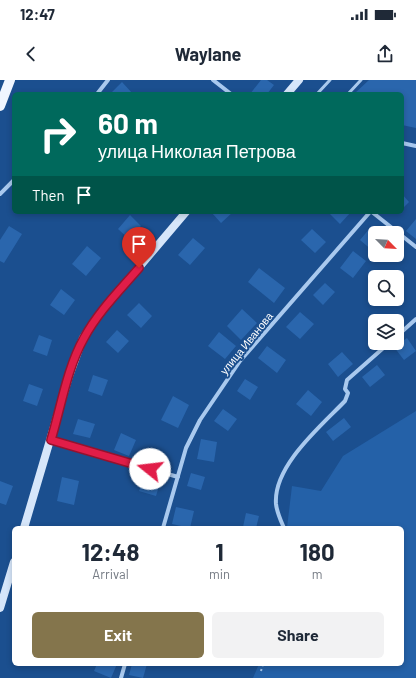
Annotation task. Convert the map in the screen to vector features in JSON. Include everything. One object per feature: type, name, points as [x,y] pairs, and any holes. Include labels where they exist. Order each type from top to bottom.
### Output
[{"type":"main road","points":[[0,106],[10,80]]},
{"type":"main road","points":[[289,92],[299,80]]},
{"type":"main road","points":[[25,526],[69,376],[83,338],[101,312],[184,214]]},
{"type":"main road","points":[[0,608],[12,569]]},
{"type":"street","points":[[99,92],[108,80]]},
{"type":"street","points":[[213,80],[228,92]]},
{"type":"street","points":[[404,143],[416,146]]},
{"type":"street","points":[[0,194],[12,182]]},
{"type":"street","name":"улица Иванова","points":[[164,526],[186,448],[200,420],[240,361],[369,214]]},
{"type":"street","points":[[374,214],[416,247]]},
{"type":"street","points":[[404,330],[416,319]]},
{"type":"street","points":[[283,526],[276,503],[281,480],[287,467],[295,453],[345,401],[348,393],[345,389],[347,380],[381,350]]},
{"type":"street","points":[[51,440],[178,477]]},
{"type":"street","points":[[121,678],[124,666]]},
{"type":"lane","points":[[319,92],[330,80]]},
{"type":"lane","points":[[350,92],[361,80]]},
{"type":"path","points":[[261,671],[262,666]]},
{"type":"shaded area","points":[[416,411],[416,678],[253,678],[258,666],[404,666],[404,526],[287,526],[292,486],[321,491],[343,456]]},
{"type":"building","points":[[261,80],[267,80],[274,85],[269,92],[252,92]]},
{"type":"building","points":[[369,80],[416,80],[416,128],[404,125],[404,92],[356,92]]},
{"type":"building","points":[[122,82],[131,92],[112,92]]},
{"type":"building","points":[[404,196],[409,202],[404,207]]},
{"type":"building","points":[[213,214],[231,214],[221,223]]},
{"type":"building","points":[[330,214],[349,214],[340,224]]},
{"type":"building","points":[[130,215],[141,226],[129,239],[118,229]]},
{"type":"building","points":[[416,219],[416,239],[406,231]]},
{"type":"building","points":[[9,226],[22,234],[4,263],[0,261],[0,240]]},
{"type":"building","points":[[312,229],[326,242],[315,253],[301,240]]},
{"type":"building","points":[[368,230],[368,247],[360,240]]},
{"type":"building","points":[[193,238],[205,248],[190,265],[178,255]]},
{"type":"building","points":[[87,246],[101,258],[86,276],[72,264]]},
{"type":"building","points":[[353,251],[366,261],[353,278],[340,268]]},
{"type":"building","points":[[259,268],[285,288],[274,303],[248,282]]},
{"type":"building","points":[[325,283],[335,292],[323,305],[313,295]]},
{"type":"building","points":[[61,289],[75,300],[64,315],[50,305]]},
{"type":"building","points":[[139,303],[152,316],[141,328],[127,315]]},
{"type":"building","points":[[242,309],[257,323],[241,340],[227,326]]},
{"type":"building","points":[[300,312],[314,324],[300,339],[286,327]]},
{"type":"building","points":[[117,330],[129,341],[118,353],[106,342]]},
{"type":"building","points":[[219,332],[236,346],[225,359],[208,346]]},
{"type":"building","points":[[39,335],[52,340],[47,356],[33,351]]},
{"type":"building","points":[[407,338],[416,351],[404,360],[396,350],[404,350],[404,340]]},
{"type":"building","points":[[267,346],[286,360],[277,373],[258,358]]},
{"type":"building","points":[[342,352],[353,364],[338,377],[328,364]]},
{"type":"building","points":[[377,365],[385,375],[370,387],[362,377]]},
{"type":"building","points":[[93,375],[108,380],[102,396],[88,391]]},
{"type":"building","points":[[245,379],[258,387],[250,400],[237,391]]},
{"type":"building","points":[[29,384],[43,389],[37,406],[23,401]]},
{"type":"building","points":[[308,390],[322,402],[311,416],[296,404]]},
{"type":"building","points":[[173,396],[189,405],[178,428],[161,420]]},
{"type":"building","points":[[223,409],[237,419],[228,431],[214,421]]},
{"type":"building","points":[[344,418],[351,427],[333,441],[326,432]]},
{"type":"building","points":[[78,419],[95,424],[90,438],[73,434]]},
{"type":"building","points":[[121,433],[136,440],[129,456],[114,450]]},
{"type":"building","points":[[201,439],[217,442],[214,462],[197,459]]},
{"type":"building","points":[[191,473],[205,477],[201,490],[187,486]]},
{"type":"building","points":[[62,477],[79,481],[74,505],[57,501]]},
{"type":"building","points":[[144,478],[160,483],[156,496],[139,491]]},
{"type":"building","points":[[0,481],[13,486],[6,505],[0,503]]},
{"type":"building","points":[[176,507],[194,511],[190,526],[172,524]]},
{"type":"building","points":[[246,513],[259,516],[256,526],[243,526]]},
{"type":"building","points":[[96,666],[116,666],[111,678],[94,671]]},
{"type":"building","points":[[131,666],[146,666],[143,678],[129,675]]},
{"type":"route","points":[[139,268],[101,312],[83,338],[69,376],[51,440],[150,469]]}]
